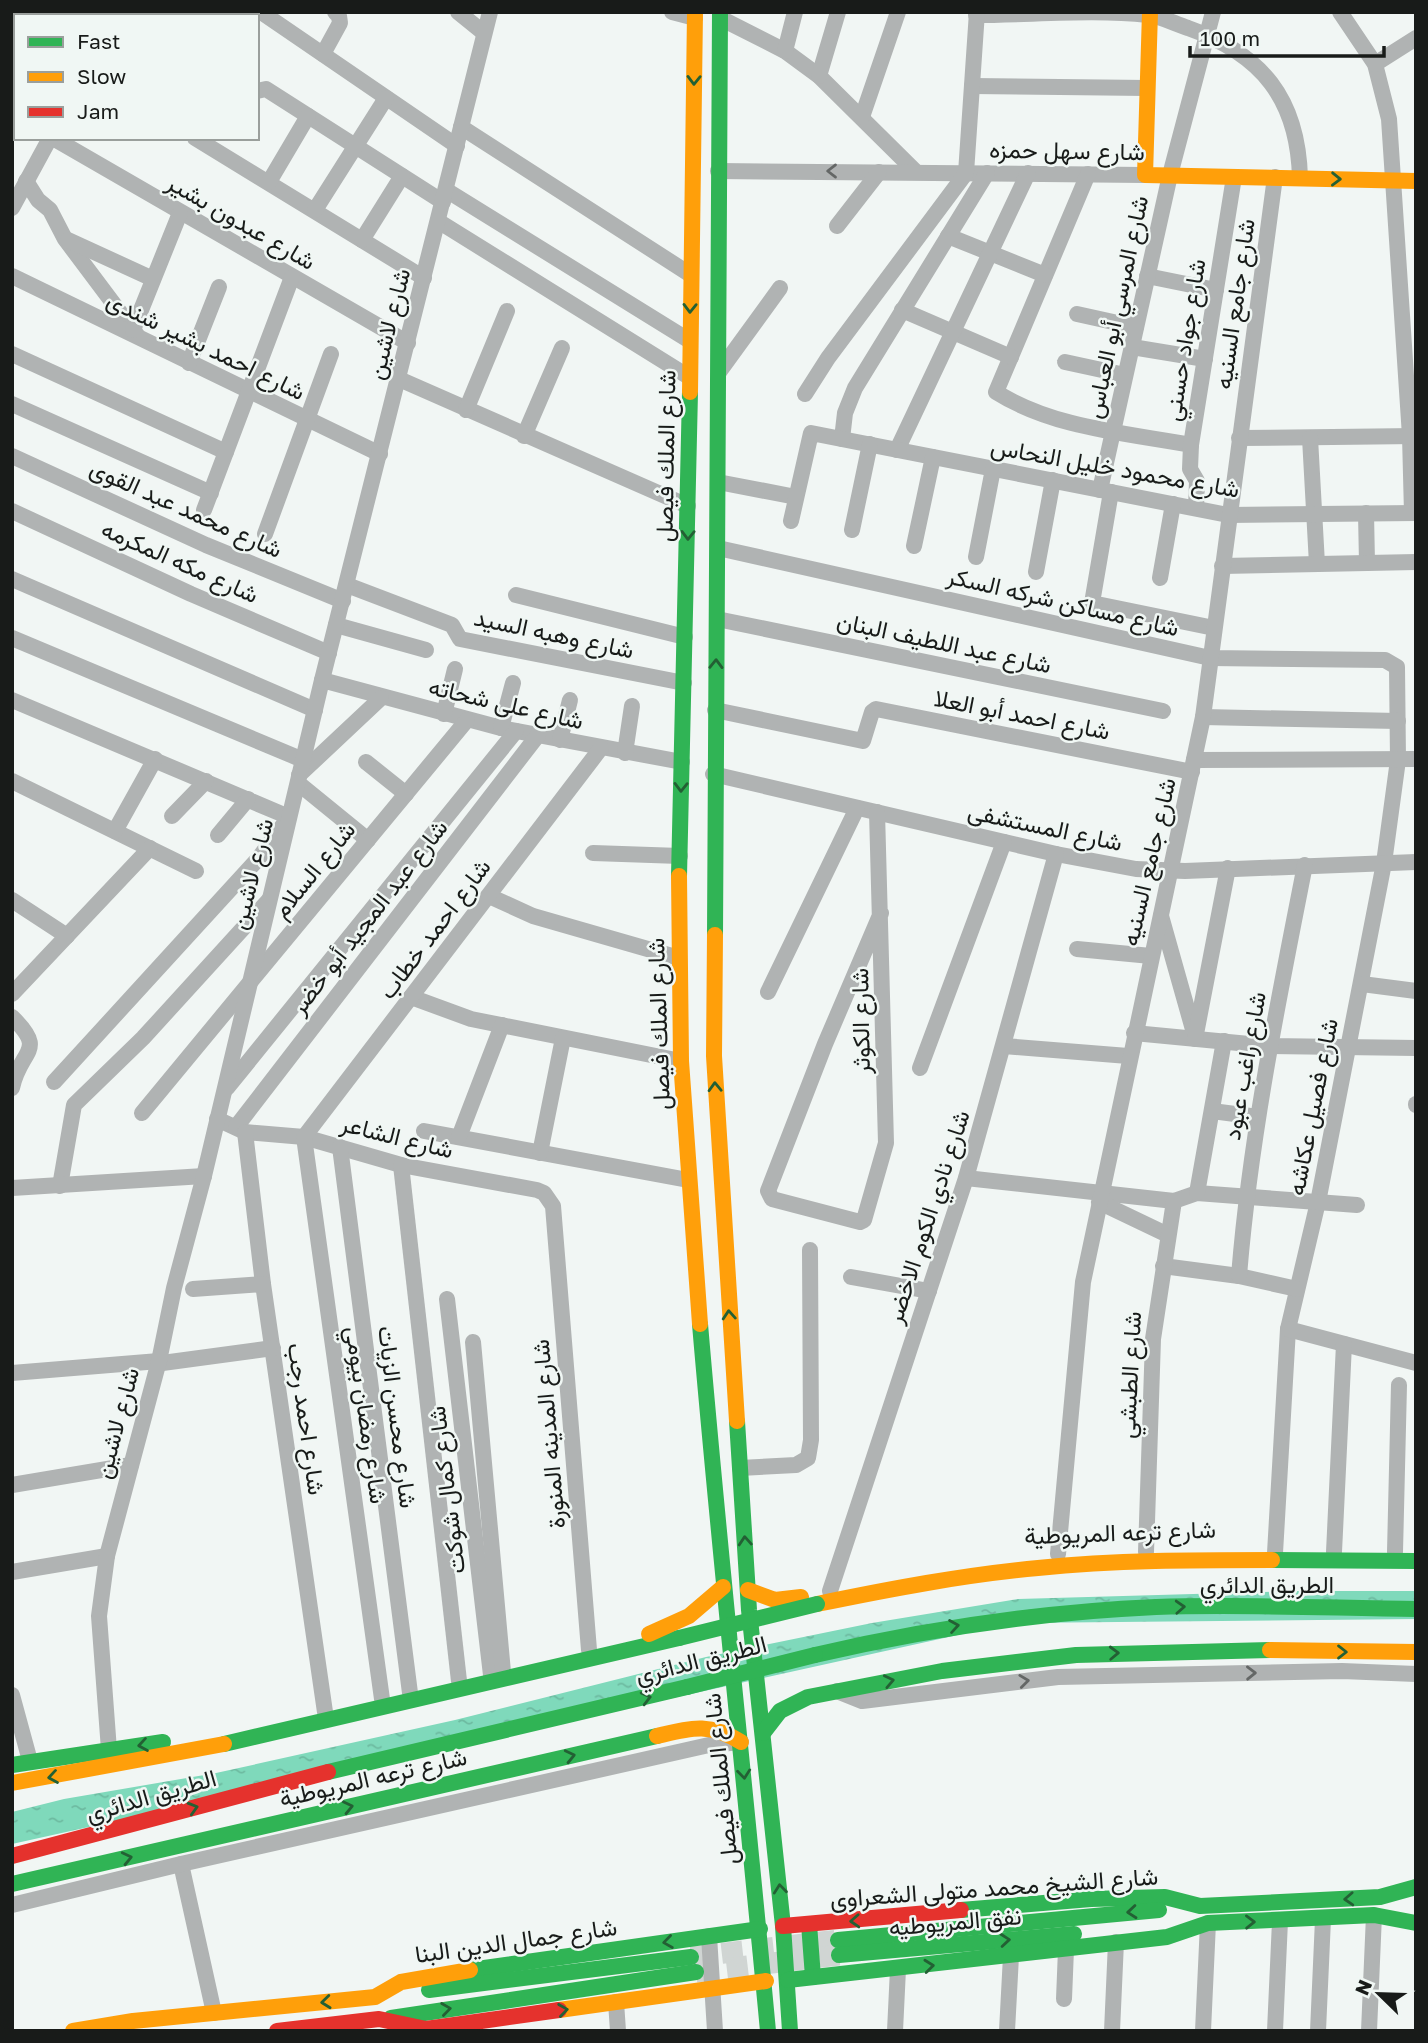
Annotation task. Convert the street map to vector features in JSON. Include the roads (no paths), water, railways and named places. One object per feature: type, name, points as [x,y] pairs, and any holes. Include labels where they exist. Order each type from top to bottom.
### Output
[{"type":"main road","points":[[1145,175],[1150,14]]},
{"type":"main road","name":"شارع الملك فيصل","points":[[695,15],[679,880],[681,1061],[688,1180],[724,1615],[741,1742],[766,1981],[768,2031]]},
{"type":"main road","name":"شارع الملك فيصل","points":[[720,15],[718,548],[712,881],[716,1114],[749,1610],[783,1926],[790,2031]]},
{"type":"main road","name":"شارع سهل حمزه","points":[[1145,175],[1416,181]]},
{"type":"main road","points":[[692,221],[718,221]]},
{"type":"main road","points":[[679,880],[712,881]]},
{"type":"main road","name":"شارع ترعه المريوطية","points":[[748,1590],[775,1601],[961,1566],[1059,1554],[1416,1552]]},
{"type":"main road","name":"الطريق الدائري","points":[[12,1783],[272,1735],[817,1604],[929,1583],[1068,1565],[1203,1559],[1416,1561]]},
{"type":"main road","points":[[12,1765],[265,1726],[497,1674],[665,1629],[690,1615],[723,1587]]},
{"type":"main road","name":"الطريق الدائري","points":[[12,1856],[104,1834],[270,1786],[566,1718],[858,1644],[935,1629],[1034,1616],[1189,1606],[1416,1609]]},
{"type":"main road","points":[[763,1733],[775,1716],[789,1704],[837,1691],[952,1669],[1070,1656],[1154,1652],[1416,1652]]},
{"type":"main road","name":"شارع ترعه المريوطية","points":[[12,1884],[697,1727],[723,1731],[741,1742]]},
{"type":"main road","points":[[83,1869],[86,1887]]},
{"type":"main road","name":"شارع الشيخ محمد متولى الشعراوى","points":[[783,1926],[1091,1899],[1165,1897],[1200,1906],[1380,1897],[1416,1886]]},
{"type":"main road","points":[[1380,1897],[1416,1896]]},
{"type":"main road","name":"نفق المريوطيه","points":[[1200,1906],[839,1948],[1204,1923]]},
{"type":"main road","points":[[788,1980],[1172,1936],[1204,1923],[1280,1922],[1416,1914]]},
{"type":"main road","points":[[1378,1916],[1416,1923]]},
{"type":"main road","points":[[809,1924],[813,1977]]},
{"type":"main road","name":"شارع جمال الدين البنا","points":[[73,2031],[375,1997],[401,1982],[417,1978],[760,1929]]},
{"type":"main road","points":[[277,2031],[380,2025],[693,1965],[375,1997]]},
{"type":"main road","points":[[380,2025],[453,2028],[521,2023],[616,2002],[766,1981]]},
{"type":"street","points":[[323,54],[340,23],[335,12]]},
{"type":"street","points":[[458,12],[484,33]]},
{"type":"street","name":"شارع لاشين","points":[[110,1750],[99,1616],[107,1556],[204,1175],[329,653],[490,12]]},
{"type":"street","points":[[672,12],[695,15]]},
{"type":"street","points":[[785,51],[795,12]]},
{"type":"street","points":[[819,76],[838,12]]},
{"type":"street","points":[[862,117],[898,12]]},
{"type":"street","name":"شارع المرسي أبو العباس","points":[[1213,12],[1170,175],[1113,430],[1092,603],[1214,628]]},
{"type":"street","points":[[1340,12],[1375,64],[1390,120],[1409,327],[1414,513]]},
{"type":"street","points":[[805,394],[828,358],[966,173],[976,14],[1150,14],[1207,35],[1251,60],[1270,79],[1284,101],[1294,125],[1300,178]]},
{"type":"street","points":[[261,15],[457,146]]},
{"type":"street","points":[[720,15],[785,51],[819,76],[916,172]]},
{"type":"street","points":[[1375,64],[1416,38]]},
{"type":"street","points":[[972,86],[1147,88]]},
{"type":"street","points":[[259,91],[266,89],[402,176],[444,196],[690,341]]},
{"type":"street","points":[[315,210],[386,98]]},
{"type":"street","points":[[269,182],[308,116]]},
{"type":"street","points":[[461,127],[691,275]]},
{"type":"street","points":[[12,208],[50,140]]},
{"type":"street","name":"شارع عبدون بشير","points":[[54,140],[408,343]]},
{"type":"street","points":[[203,140],[223,145],[269,182],[424,278]]},
{"type":"street","name":"شارع سهل حمزه","points":[[718,170],[1145,175]]},
{"type":"street","points":[[837,226],[879,172]]},
{"type":"street","points":[[842,439],[845,413],[855,388],[987,173]]},
{"type":"street","points":[[898,450],[951,332],[1028,173]]},
{"type":"street","points":[[1088,174],[996,392],[1038,413],[1191,445]]},
{"type":"street","points":[[362,240],[402,176]]},
{"type":"street","name":"شارع جواد حسني","points":[[1196,508],[1197,481],[1190,469],[1191,445],[1234,177]]},
{"type":"street","name":"شارع جامع السنيه","points":[[1059,1554],[1083,1282],[1128,1056],[1203,717],[1275,177]]},
{"type":"street","points":[[26,181],[38,200],[50,210],[65,239],[136,333]]},
{"type":"street","points":[[136,333],[153,279],[180,213]]},
{"type":"street","points":[[438,221],[689,377]]},
{"type":"street","points":[[948,236],[1045,275]]},
{"type":"street","points":[[65,239],[153,279]]},
{"type":"street","name":"شارع احمد بشير شندى","points":[[12,276],[136,333],[189,363],[380,454]]},
{"type":"street","points":[[1147,276],[1216,290]]},
{"type":"street","points":[[204,510],[292,277]]},
{"type":"street","points":[[189,363],[219,287]]},
{"type":"street","points":[[718,374],[780,288]]},
{"type":"street","points":[[902,310],[1011,357]]},
{"type":"street","points":[[466,410],[507,311]]},
{"type":"street","points":[[1077,314],[1136,327]]},
{"type":"street","points":[[1132,347],[1205,359]]},
{"type":"street","points":[[524,436],[562,348]]},
{"type":"street","points":[[12,354],[226,452]]},
{"type":"street","points":[[265,534],[331,354]]},
{"type":"street","points":[[1065,362],[1125,375]]},
{"type":"street","points":[[399,379],[688,506]]},
{"type":"street","points":[[12,404],[211,493]]},
{"type":"street","name":"شارع محمود خليل النحاس","points":[[796,497],[810,433],[1228,515],[1414,513]]},
{"type":"street","points":[[1239,438],[1413,436]]},
{"type":"street","points":[[1310,438],[1317,564]]},
{"type":"street","points":[[852,530],[870,444]]},
{"type":"street","name":"شارع محمد عبد القوى","points":[[12,456],[181,534],[344,593]]},
{"type":"street","points":[[914,546],[933,457]]},
{"type":"street","points":[[976,557],[993,469]]},
{"type":"street","points":[[1037,572],[1053,480]]},
{"type":"street","points":[[718,482],[796,497],[791,521]]},
{"type":"street","points":[[1160,578],[1173,504]]},
{"type":"street","name":"شارع مكه المكرمه","points":[[12,511],[191,594],[329,653]]},
{"type":"street","points":[[1366,513],[1367,563]]},
{"type":"street","name":"شارع مساكن شركه السكر","points":[[718,548],[1210,658],[1385,660],[1398,670]]},
{"type":"street","points":[[1222,566],[1416,562]]},
{"type":"street","points":[[12,579],[315,710]]},
{"type":"street","name":"شارع وهبه السيد","points":[[344,593],[452,625],[460,639],[684,683]]},
{"type":"street","points":[[516,595],[685,637]]},
{"type":"street","name":"شارع عبد اللطيف البنان","points":[[717,619],[1163,711]]},
{"type":"street","points":[[336,625],[426,650]]},
{"type":"street","points":[[12,638],[300,773],[368,840]]},
{"type":"street","points":[[444,714],[456,669]]},
{"type":"street","name":"شارع فصيل عكاشه","points":[[1275,1553],[1288,1329],[1318,1202],[1384,863],[1398,760],[1398,670]]},
{"type":"street","name":"شارع على شحاته","points":[[323,680],[467,720],[682,762]]},
{"type":"street","points":[[224,1093],[509,729],[513,683]]},
{"type":"street","points":[[300,773],[381,698]]},
{"type":"street","points":[[12,700],[289,817],[258,859],[54,1082]]},
{"type":"street","points":[[561,740],[569,700]]},
{"type":"street","points":[[625,753],[632,706]]},
{"type":"street","name":"شارع احمد أبو العلا","points":[[715,710],[865,739],[872,712],[876,709],[1193,766]]},
{"type":"street","points":[[1203,717],[1398,721]]},
{"type":"street","name":"شارع السلام","points":[[142,1113],[467,720]]},
{"type":"street","name":"شارع عبد المجيد أبو خضر","points":[[241,1129],[538,735]]},
{"type":"street","name":"شارع احمد خطاب","points":[[304,1137],[601,748]]},
{"type":"street","points":[[115,831],[155,759]]},
{"type":"street","points":[[1193,766],[1416,759]]},
{"type":"street","points":[[366,762],[406,794]]},
{"type":"street","name":"شارع المستشفى","points":[[713,774],[1056,854],[1136,869],[1170,871],[1416,862]]},
{"type":"street","points":[[12,781],[196,870]]},
{"type":"street","points":[[172,816],[206,781]]},
{"type":"street","points":[[218,835],[248,799]]},
{"type":"street","points":[[768,992],[857,808]]},
{"type":"street","name":"شارع الكوثر","points":[[877,812],[881,913],[886,1149],[864,1220],[859,1222],[768,1196],[820,1056],[881,913]]},
{"type":"street","points":[[920,1068],[1004,842]]},
{"type":"street","points":[[12,994],[150,848]]},
{"type":"street","points":[[593,853],[680,856]]},
{"type":"street","name":"شارع نادي الكوم الاخضر","points":[[830,1591],[967,1178],[1056,854]]},
{"type":"street","name":"شارع راغب عبود","points":[[1239,1276],[1246,1197],[1258,1117],[1305,865]]},
{"type":"street","points":[[1195,1039],[1228,868]]},
{"type":"street","points":[[489,896],[533,916],[679,958]]},
{"type":"street","points":[[60,1186],[74,1105],[143,1038],[270,899]]},
{"type":"street","points":[[12,900],[67,936]]},
{"type":"street","points":[[1160,914],[1195,1039]]},
{"type":"street","points":[[1077,950],[1151,956]]},
{"type":"street","points":[[1362,984],[1416,991]]},
{"type":"street","points":[[411,997],[440,1009],[502,1025],[681,1061]]},
{"type":"street","points":[[12,1017],[31,1039],[30,1050],[13,1082]]},
{"type":"street","points":[[459,1138],[502,1025]]},
{"type":"street","points":[[1133,1033],[1270,1046],[1416,1048]]},
{"type":"street","points":[[540,1153],[563,1038]]},
{"type":"street","points":[[1197,1194],[1224,1041]]},
{"type":"street","points":[[1004,1046],[1128,1056]]},
{"type":"street","points":[[1212,1111],[1258,1117]]},
{"type":"street","name":"شارع الشاعر","points":[[217,1119],[241,1129],[304,1137],[401,1165],[537,1190],[549,1199],[553,1214]]},
{"type":"street","name":"شارع احمد رجب","points":[[241,1129],[324,1712]]},
{"type":"street","points":[[424,1131],[688,1180]]},
{"type":"street","name":"شارع رمضان بيومي","points":[[304,1137],[382,1699]]},
{"type":"street","name":"شارع محسن الزيات","points":[[340,1147],[410,1693]]},
{"type":"street","points":[[401,1165],[459,1681]]},
{"type":"street","points":[[12,1188],[204,1175]]},
{"type":"street","points":[[967,1178],[1100,1199],[1174,1201],[1197,1194],[1357,1205]]},
{"type":"street","points":[[1100,1199],[1168,1235]]},
{"type":"street","name":"شارع الطبشي","points":[[1146,1552],[1153,1339],[1174,1201]]},
{"type":"street","name":"شارع المدينه المنورة","points":[[553,1214],[589,1650]]},
{"type":"street","points":[[740,1468],[796,1465],[808,1458],[811,1440],[810,1250]]},
{"type":"street","points":[[1163,1266],[1239,1276],[1297,1289]]},
{"type":"street","points":[[850,1277],[929,1291]]},
{"type":"street","points":[[193,1289],[264,1284]]},
{"type":"street","name":"شارع كمال شوكت","points":[[447,1299],[497,1674]]},
{"type":"street","points":[[1288,1329],[1416,1363]]},
{"type":"street","points":[[473,1342],[497,1674]]},
{"type":"street","points":[[1334,1552],[1344,1344]]},
{"type":"street","points":[[12,1373],[157,1362],[273,1348]]},
{"type":"street","points":[[1395,1552],[1399,1385]]},
{"type":"street","points":[[12,1485],[131,1465]]},
{"type":"street","points":[[12,1572],[107,1556]]},
{"type":"street","points":[[837,1691],[862,1702],[1058,1677],[1342,1671],[1416,1674]]},
{"type":"street","points":[[12,1695],[30,1761]]},
{"type":"street","points":[[12,1905],[181,1864],[709,1745],[741,1742]]},
{"type":"street","points":[[181,1864],[214,2014]]},
{"type":"street","points":[[1369,2031],[1378,1916]]},
{"type":"street","points":[[1318,2031],[1323,1919]]},
{"type":"street","points":[[1275,2031],[1280,1922]]},
{"type":"street","points":[[1203,2031],[1204,1923]]},
{"type":"street","points":[[709,1936],[715,1989],[715,2031]]},
{"type":"street","points":[[1111,2031],[1116,1942]]},
{"type":"street","points":[[1064,1999],[1066,1949]]},
{"type":"street","points":[[1007,2031],[1011,1956]]},
{"type":"street","points":[[895,2031],[898,1969]]},
{"type":"street","points":[[616,2002],[618,2031]]},
{"type":"water","points":[[1298,1591],[1416,1591],[1416,1619],[1012,1623],[12,1844],[12,1812],[64,1799],[216,1773],[455,1720],[706,1657],[872,1623],[1018,1599]]},
{"type":"tunnel","points":[[691,1957],[838,1940]]},
{"type":"tunnel","points":[[696,1972],[839,1955]]}]
